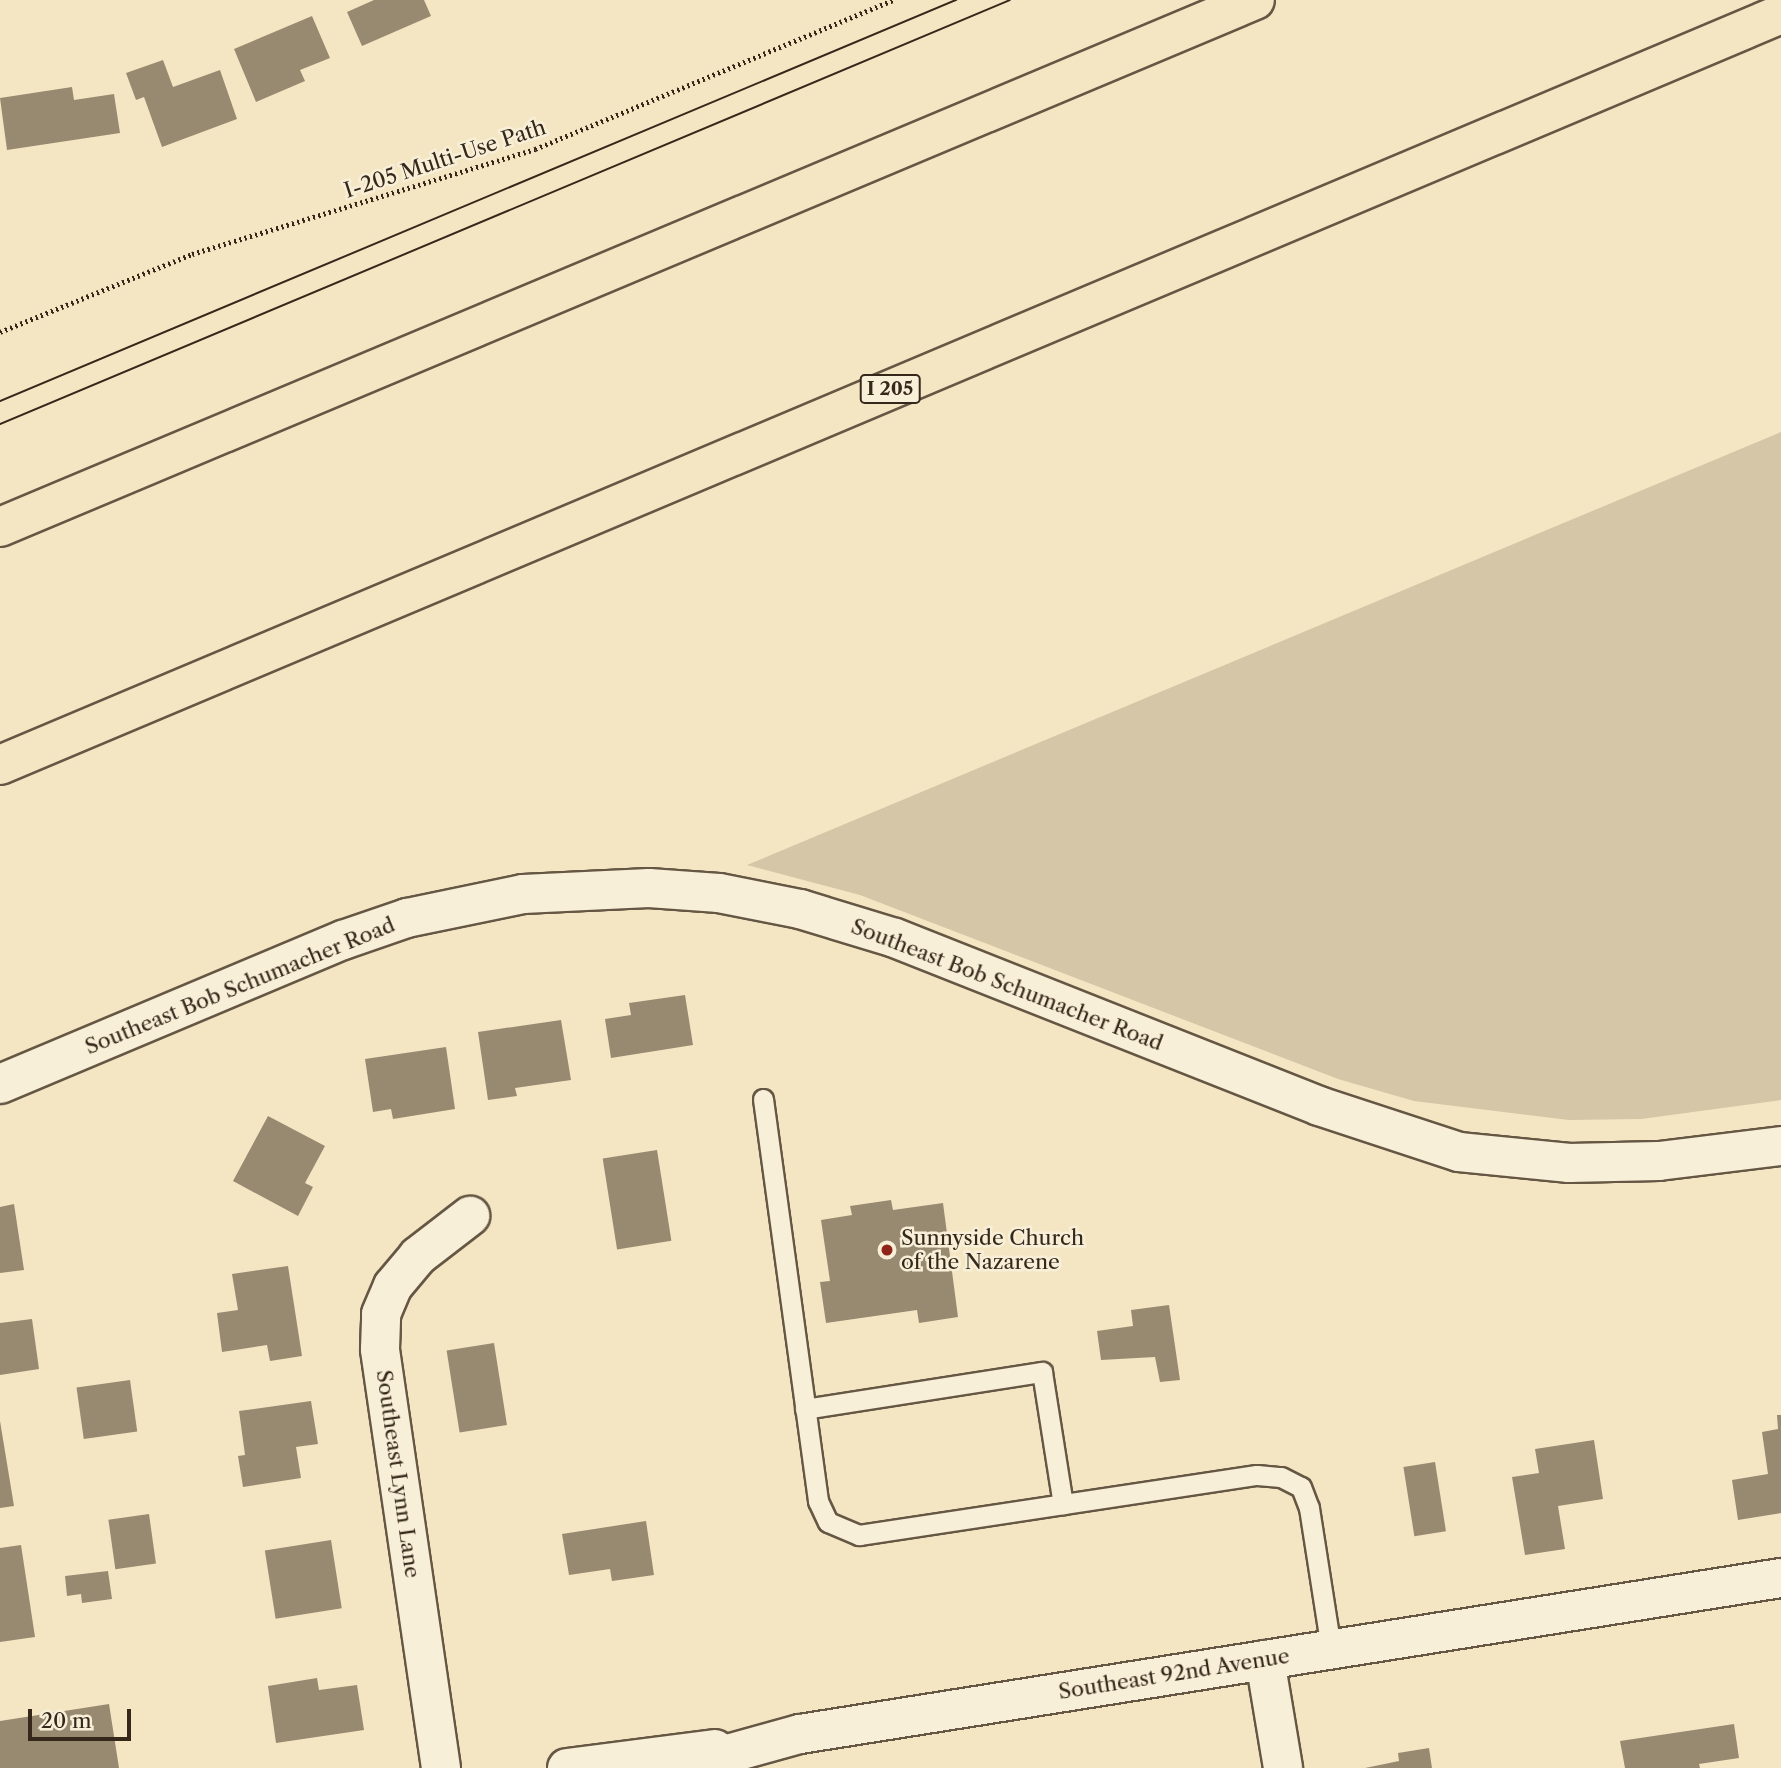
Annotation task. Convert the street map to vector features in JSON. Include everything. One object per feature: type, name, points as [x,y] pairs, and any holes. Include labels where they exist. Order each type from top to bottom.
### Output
[{"type":"highway","points":[[0,527],[1255,0]]},
{"type":"highway","name":"I 205","points":[[0,765],[1781,14]]},
{"type":"street","name":"Southeast Bob Schumacher Road","points":[[0,1084],[343,940],[407,918],[523,894],[649,888],[719,893],[787,906],[895,938],[1319,1107],[1459,1152],[1569,1163],[1659,1161],[1781,1146]]},
{"type":"street","name":"Southeast Lynn Lane","points":[[441,1768],[380,1349],[381,1314],[393,1286],[418,1255],[470,1216]]},
{"type":"street","name":"Southeast 92nd Avenue","points":[[567,1768],[745,1746],[1781,1578]]},
{"type":"street","points":[[1265,1660],[1283,1768]]},
{"type":"street","points":[[677,1768],[745,1746]]},
{"type":"lane","points":[[762,1099],[818,1501],[828,1522],[859,1535],[1257,1475],[1280,1477],[1301,1487],[1309,1508],[1331,1649]]},
{"type":"lane","points":[[805,1409],[1042,1372],[1063,1504]]},
{"type":"path","name":"I-205 Multi-Use Path","points":[[0,332],[192,254],[535,149],[893,0]]},
{"type":"shaded area","points":[[1781,432],[1781,1100],[1641,1119],[1569,1120],[1414,1101],[1338,1079],[860,895],[747,865]]},
{"type":"building","points":[[374,0],[424,0],[431,16],[362,46],[347,12]]},
{"type":"building","points":[[312,16],[330,58],[300,70],[305,81],[256,102],[234,49]]},
{"type":"building","points":[[163,60],[173,87],[220,70],[237,119],[162,147],[144,97],[136,100],[126,73]]},
{"type":"building","points":[[72,87],[74,100],[114,94],[120,133],[7,150],[0,98]]},
{"type":"building","points":[[685,995],[693,1045],[611,1058],[605,1019],[631,1015],[629,1003]]},
{"type":"building","points":[[561,1020],[571,1080],[515,1088],[517,1096],[488,1100],[478,1032]]},
{"type":"building","points":[[446,1047],[455,1109],[393,1119],[391,1109],[373,1112],[365,1059]]},
{"type":"building","points":[[268,1116],[325,1146],[305,1183],[313,1187],[298,1216],[233,1181]]},
{"type":"building","points":[[657,1150],[671,1241],[617,1249],[603,1159]]},
{"type":"building","name":"Sunnyside Church of the Nazarene","points":[[891,1200],[893,1210],[943,1203],[958,1317],[919,1323],[917,1310],[826,1323],[820,1282],[830,1281],[821,1220],[852,1215],[850,1206]]},
{"type":"building","points":[[14,1204],[24,1270],[0,1273],[0,1207]]},
{"type":"building","points":[[288,1266],[302,1356],[270,1361],[267,1345],[222,1352],[217,1313],[238,1310],[232,1274]]},
{"type":"building","points":[[1169,1305],[1180,1380],[1160,1382],[1155,1357],[1101,1360],[1097,1331],[1133,1326],[1131,1310]]},
{"type":"building","points":[[32,1319],[39,1369],[0,1375],[0,1323]]},
{"type":"building","points":[[494,1343],[507,1425],[460,1432],[447,1351]]},
{"type":"building","points":[[130,1380],[137,1431],[84,1439],[77,1388]]},
{"type":"building","points":[[311,1401],[318,1444],[296,1447],[301,1478],[243,1487],[238,1456],[245,1455],[239,1411]]},
{"type":"building","points":[[1777,1415],[1781,1415],[1781,1513],[1738,1520],[1732,1480],[1768,1474],[1762,1432],[1778,1429]]},
{"type":"building","points":[[0,1421],[14,1506],[0,1508]]},
{"type":"building","points":[[1594,1440],[1603,1499],[1558,1506],[1565,1549],[1525,1555],[1512,1477],[1539,1473],[1535,1449]]},
{"type":"building","points":[[1435,1462],[1446,1531],[1414,1536],[1403,1467]]},
{"type":"building","points":[[149,1514],[156,1564],[115,1569],[108,1520]]},
{"type":"building","points":[[646,1521],[654,1575],[612,1581],[610,1569],[569,1575],[562,1534]]},
{"type":"building","points":[[331,1540],[342,1608],[276,1619],[265,1550]]},
{"type":"building","points":[[21,1545],[35,1637],[0,1642],[0,1548]]},
{"type":"building","points":[[108,1571],[112,1599],[82,1603],[81,1594],[67,1596],[65,1576]]},
{"type":"building","points":[[317,1678],[319,1690],[357,1685],[364,1730],[276,1743],[268,1686]]},
{"type":"building","points":[[109,1704],[119,1768],[0,1768],[0,1721]]},
{"type":"building","points":[[1734,1724],[1739,1758],[1699,1764],[1700,1768],[1625,1768],[1620,1741]]},
{"type":"building","points":[[1429,1748],[1432,1768],[1365,1768],[1399,1761],[1398,1753]]},
{"type":"tram line","points":[[0,401],[956,0]]},
{"type":"tram line","points":[[0,424],[1010,0]]},
{"type":"place","name":"Sunnyside Church of the Nazarene","points":[[887,1250]]}]
